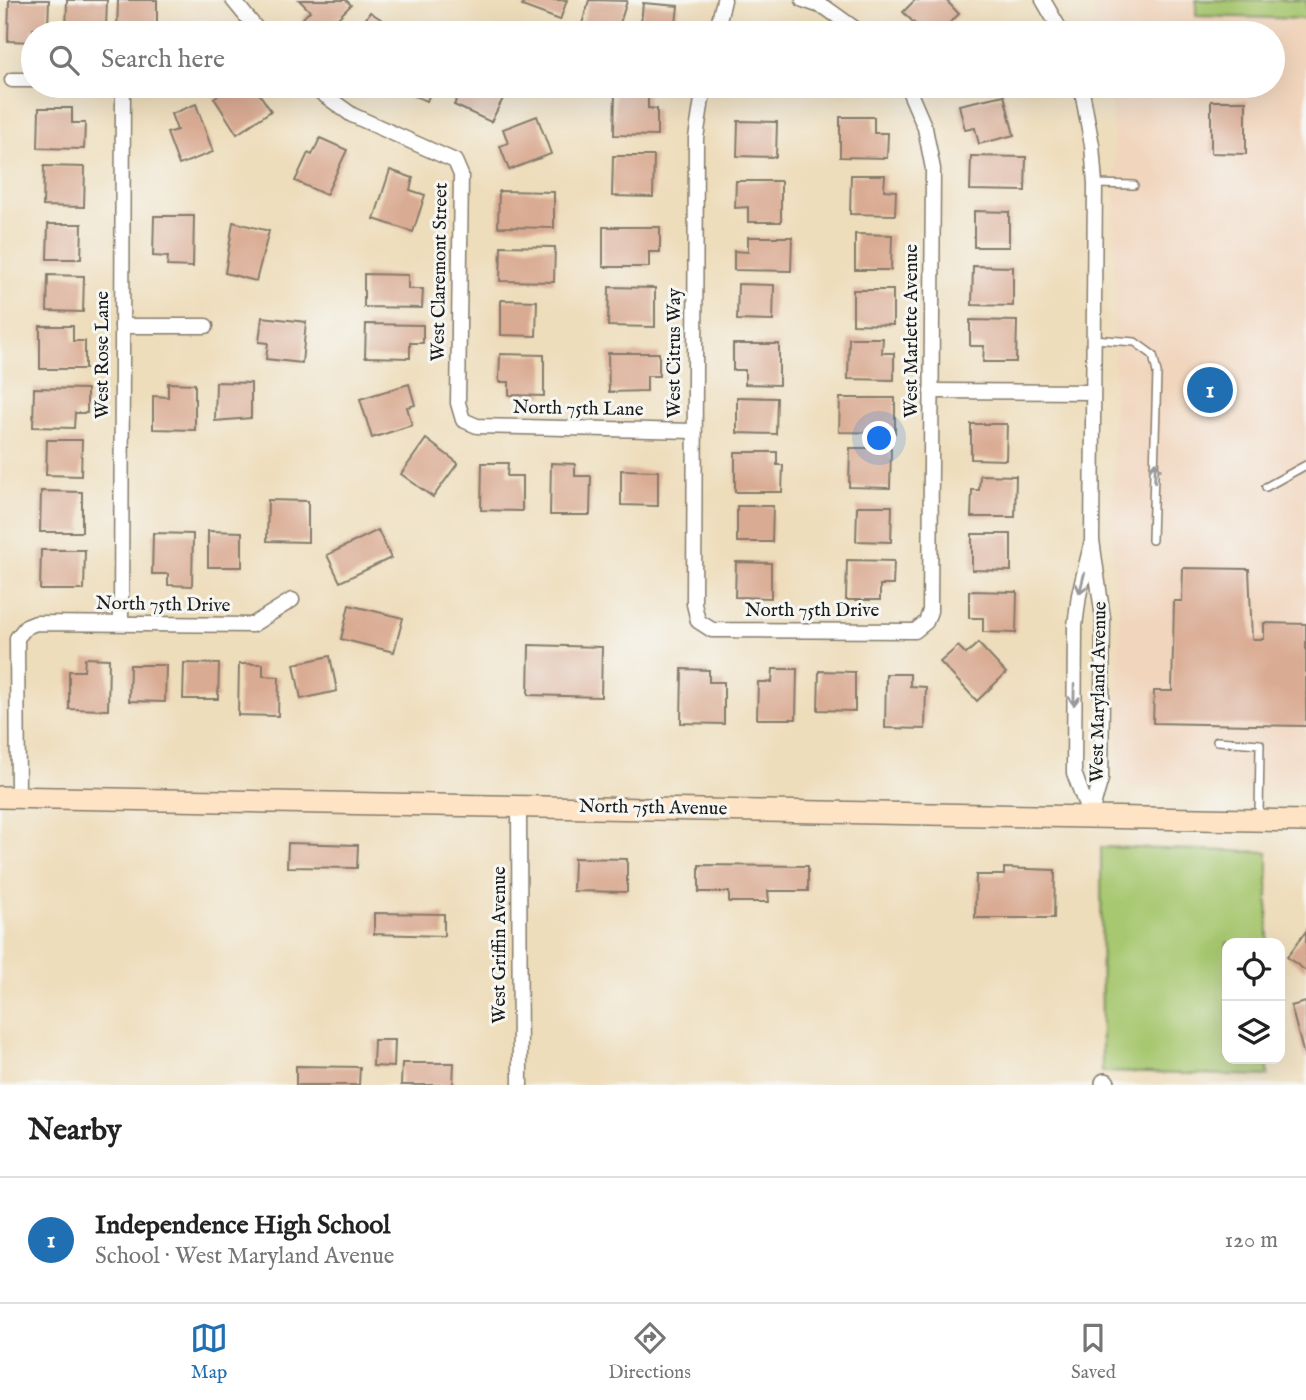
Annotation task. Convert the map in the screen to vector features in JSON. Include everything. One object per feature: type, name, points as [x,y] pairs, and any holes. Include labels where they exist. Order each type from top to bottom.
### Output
[{"type":"main road","name":"North 75th Avenue","points":[[9,797],[1306,821]]},
{"type":"street","points":[[233,0],[250,21]]},
{"type":"street","points":[[719,21],[724,0]]},
{"type":"street","points":[[803,0],[826,8],[844,21]]},
{"type":"street","points":[[1043,0],[1055,21]]},
{"type":"street","points":[[12,80],[21,80]]},
{"type":"street","name":"West Rose Lane","points":[[121,624],[123,98]]},
{"type":"street","name":"West Claremont Street","points":[[329,98],[352,115],[455,160],[461,175],[457,403],[463,420]]},
{"type":"street","name":"West Citrus Way","points":[[698,621],[694,604],[696,138],[702,98]]},
{"type":"street","name":"West Marlette Avenue","points":[[912,98],[925,128],[933,169],[930,611],[926,622]]},
{"type":"street","name":"West Maryland Avenue","points":[[1084,98],[1089,119],[1095,184],[1093,540],[1103,618],[1101,779],[1090,816]]},
{"type":"street","points":[[122,326],[206,326]]},
{"type":"street","points":[[931,391],[1092,392]]},
{"type":"street","name":"North 75th Lane","points":[[463,420],[477,426],[694,431]]},
{"type":"street","name":"West Maryland Avenue","points":[[1090,816],[1074,773],[1075,626],[1079,595],[1093,540]]},
{"type":"street","name":"North 75th Drive","points":[[9,797],[18,638],[26,627],[36,623],[251,625],[292,600]]},
{"type":"street","name":"North 75th Drive","points":[[698,621],[712,630],[915,631],[926,622]]},
{"type":"street","name":"West Griffin Avenue","points":[[519,806],[520,1085]]},
{"type":"lane","points":[[1095,184],[1134,185]]},
{"type":"lane","points":[[1093,339],[1135,342],[1153,355],[1157,373],[1152,540]]},
{"type":"lane","points":[[1266,487],[1306,466]]},
{"type":"lane","points":[[1217,741],[1259,744],[1259,820]]},
{"type":"shaded area","points":[[1094,0],[1306,0],[1306,790],[1129,786],[1122,782],[1119,775],[1119,601],[1113,556],[1115,158],[1109,98],[1285,98],[1285,21],[1094,21]]},
{"type":"green space","points":[[1196,0],[1306,0],[1306,19],[1196,16]]},
{"type":"green space","points":[[1101,847],[1268,852],[1268,938],[1222,938],[1222,1064],[1268,1064],[1268,1076],[1102,1072]]},
{"type":"building","points":[[9,0],[49,0],[48,21],[21,21],[21,42],[8,41]]},
{"type":"building","points":[[67,0],[107,0],[106,21],[66,21]]},
{"type":"building","points":[[118,0],[157,0],[157,21],[117,21]]},
{"type":"building","points":[[299,0],[346,0],[351,5],[335,21],[304,21],[302,19],[310,11]]},
{"type":"building","points":[[525,0],[567,0],[560,20],[522,6]]},
{"type":"building","points":[[589,0],[627,1],[621,21],[583,21]]},
{"type":"building","points":[[915,0],[946,0],[959,14],[952,21],[912,21],[903,12]]},
{"type":"building","points":[[643,3],[678,6],[676,21],[641,21]]},
{"type":"building","points":[[370,12],[384,21],[364,21]]},
{"type":"building","points":[[214,98],[262,98],[271,111],[237,134]]},
{"type":"building","points":[[457,98],[503,98],[491,122],[454,105]]},
{"type":"building","points":[[615,98],[648,98],[648,108],[657,109],[657,136],[614,135]]},
{"type":"building","points":[[990,98],[1005,98],[1014,135],[979,144],[975,128],[965,130],[959,105]]},
{"type":"building","points":[[1211,101],[1246,101],[1246,154],[1211,153]]},
{"type":"building","points":[[196,104],[213,152],[179,165],[167,133],[177,130],[171,114]]},
{"type":"building","points":[[39,108],[72,108],[72,123],[85,123],[84,149],[38,148]]},
{"type":"building","points":[[537,116],[551,154],[509,170],[500,146],[508,143],[503,129]]},
{"type":"building","points":[[840,117],[874,117],[874,133],[888,133],[887,158],[840,157]]},
{"type":"building","points":[[738,121],[777,122],[776,157],[737,156]]},
{"type":"building","points":[[320,138],[347,150],[326,195],[295,181],[308,153],[312,155]]},
{"type":"building","points":[[613,156],[654,156],[653,197],[612,196]]},
{"type":"building","points":[[971,156],[1026,157],[1025,191],[970,190]]},
{"type":"building","points":[[44,166],[85,167],[84,207],[43,206]]},
{"type":"building","points":[[390,170],[413,178],[410,190],[425,195],[413,232],[374,219]]},
{"type":"building","points":[[851,175],[885,175],[884,190],[896,191],[895,215],[850,214]]},
{"type":"building","points":[[736,181],[781,181],[781,222],[748,222],[748,207],[735,208]]},
{"type":"building","points":[[499,191],[554,192],[554,228],[498,227]]},
{"type":"building","points":[[974,211],[1009,212],[1009,247],[974,247]]},
{"type":"building","points":[[154,216],[194,216],[193,267],[167,266],[168,257],[153,256]]},
{"type":"building","points":[[233,222],[269,231],[256,281],[225,273]]},
{"type":"building","points":[[48,224],[82,224],[81,259],[47,259]]},
{"type":"building","points":[[603,227],[660,227],[660,252],[649,252],[649,267],[603,267]]},
{"type":"building","points":[[855,234],[892,235],[891,270],[855,270]]},
{"type":"building","points":[[748,237],[792,237],[791,271],[734,270],[734,251],[748,252]]},
{"type":"building","points":[[501,246],[555,247],[554,282],[500,281]]},
{"type":"building","points":[[973,266],[1013,267],[1013,306],[972,305]]},
{"type":"building","points":[[364,274],[408,275],[408,289],[423,289],[422,308],[364,307]]},
{"type":"building","points":[[48,275],[84,276],[83,312],[47,311]]},
{"type":"building","points":[[738,284],[774,285],[773,321],[737,320]]},
{"type":"building","points":[[609,287],[655,288],[655,327],[608,326]]},
{"type":"building","points":[[853,290],[893,290],[893,325],[853,324]]},
{"type":"building","points":[[501,300],[537,301],[536,336],[501,335]]},
{"type":"building","points":[[262,317],[306,322],[302,363],[266,359],[268,343],[259,342]]},
{"type":"building","points":[[970,320],[1017,321],[1016,362],[983,362],[984,346],[970,346]]},
{"type":"building","points":[[366,324],[423,325],[423,343],[410,343],[410,358],[365,357]]},
{"type":"building","points":[[40,326],[73,326],[73,341],[85,341],[85,369],[40,369]]},
{"type":"building","points":[[849,338],[883,338],[882,353],[894,353],[894,380],[848,379]]},
{"type":"building","points":[[733,344],[779,344],[779,385],[745,384],[745,370],[733,370]]},
{"type":"building","points":[[608,353],[659,353],[659,376],[647,376],[647,391],[609,392]]},
{"type":"building","points":[[500,354],[544,355],[544,396],[509,395],[509,382],[499,382]]},
{"type":"building","points":[[216,382],[251,383],[251,418],[215,421]]},
{"type":"building","points":[[168,383],[195,384],[195,430],[153,429],[153,396],[168,397]]},
{"type":"building","points":[[409,384],[415,405],[407,407],[412,425],[372,438],[360,399]]},
{"type":"building","points":[[34,388],[87,389],[87,413],[75,413],[74,428],[33,427]]},
{"type":"building","points":[[737,397],[777,398],[776,434],[737,433]]},
{"type":"building","points":[[840,398],[895,398],[895,433],[839,432]]},
{"type":"building","points":[[971,424],[1007,424],[1006,460],[971,459]]},
{"type":"building","points":[[426,439],[458,463],[433,497],[401,474]]},
{"type":"building","points":[[47,440],[82,440],[81,476],[46,475]]},
{"type":"building","points":[[850,448],[891,448],[890,488],[849,487]]},
{"type":"building","points":[[735,452],[777,452],[777,465],[783,465],[782,492],[735,492]]},
{"type":"building","points":[[482,463],[508,463],[507,476],[522,476],[522,511],[481,510]]},
{"type":"building","points":[[551,463],[575,464],[575,476],[591,476],[590,515],[550,515]]},
{"type":"building","points":[[621,470],[658,471],[658,506],[621,505]]},
{"type":"building","points":[[980,475],[1016,476],[1015,517],[971,517],[972,490],[979,490]]},
{"type":"building","points":[[41,491],[82,492],[82,532],[40,532]]},
{"type":"building","points":[[268,500],[308,501],[308,542],[267,541]]},
{"type":"building","points":[[737,506],[773,506],[772,542],[737,542]]},
{"type":"building","points":[[857,506],[892,506],[891,542],[856,541]]},
{"type":"building","points":[[378,530],[391,558],[340,582],[327,555]]},
{"type":"building","points":[[208,531],[242,532],[242,567],[208,567]]},
{"type":"building","points":[[153,533],[193,534],[192,586],[168,585],[168,574],[152,574]]},
{"type":"building","points":[[972,534],[1011,534],[1011,571],[972,570]]},
{"type":"building","points":[[41,550],[85,550],[84,590],[40,590]]},
{"type":"building","points":[[847,560],[894,561],[893,585],[880,585],[880,600],[846,600]]},
{"type":"building","points":[[736,562],[771,563],[771,598],[735,597]]},
{"type":"building","points":[[1183,568],[1249,569],[1252,639],[1264,639],[1264,623],[1306,624],[1306,726],[1153,723],[1154,691],[1172,691],[1174,601],[1182,601]]},
{"type":"building","points":[[969,591],[1017,592],[1016,633],[983,632],[983,618],[969,618]]},
{"type":"building","points":[[349,605],[403,618],[394,652],[341,639]]},
{"type":"building","points":[[978,643],[1006,673],[977,701],[940,662],[958,646],[966,654]]},
{"type":"building","points":[[529,645],[602,647],[601,697],[528,695]]},
{"type":"building","points":[[330,656],[337,691],[301,699],[294,664]]},
{"type":"building","points":[[85,658],[109,659],[108,710],[69,709],[69,671],[84,671]]},
{"type":"building","points":[[184,663],[219,664],[218,699],[183,699]]},
{"type":"building","points":[[239,664],[263,664],[263,676],[279,677],[278,716],[238,715]]},
{"type":"building","points":[[130,665],[166,665],[165,702],[129,701]]},
{"type":"building","points":[[682,669],[709,670],[709,682],[724,682],[724,724],[681,723]]},
{"type":"building","points":[[773,669],[797,669],[796,719],[757,719],[758,682],[772,682]]},
{"type":"building","points":[[819,671],[855,672],[855,711],[818,710]]},
{"type":"building","points":[[886,674],[910,674],[910,686],[926,687],[925,729],[885,728]]},
{"type":"building","points":[[288,843],[358,845],[357,868],[287,867]]},
{"type":"building","points":[[574,858],[627,859],[627,892],[573,891]]},
{"type":"building","points":[[699,865],[808,866],[808,891],[768,891],[769,902],[729,902],[729,892],[699,892]]},
{"type":"building","points":[[1004,868],[1055,870],[1054,918],[975,918],[976,875],[1004,875]]},
{"type":"building","points":[[374,913],[444,914],[444,936],[374,934]]},
{"type":"building","points":[[1306,931],[1306,971],[1287,957]]},
{"type":"building","points":[[1306,1002],[1306,1059],[1305,1059],[1291,1006]]},
{"type":"building","points":[[374,1040],[395,1040],[394,1067],[373,1066]]},
{"type":"building","points":[[402,1063],[454,1063],[453,1085],[401,1085]]},
{"type":"building","points":[[296,1066],[360,1067],[359,1085],[296,1085]]},
{"type":"place","name":"Independence High School","points":[[1210,390]]}]
